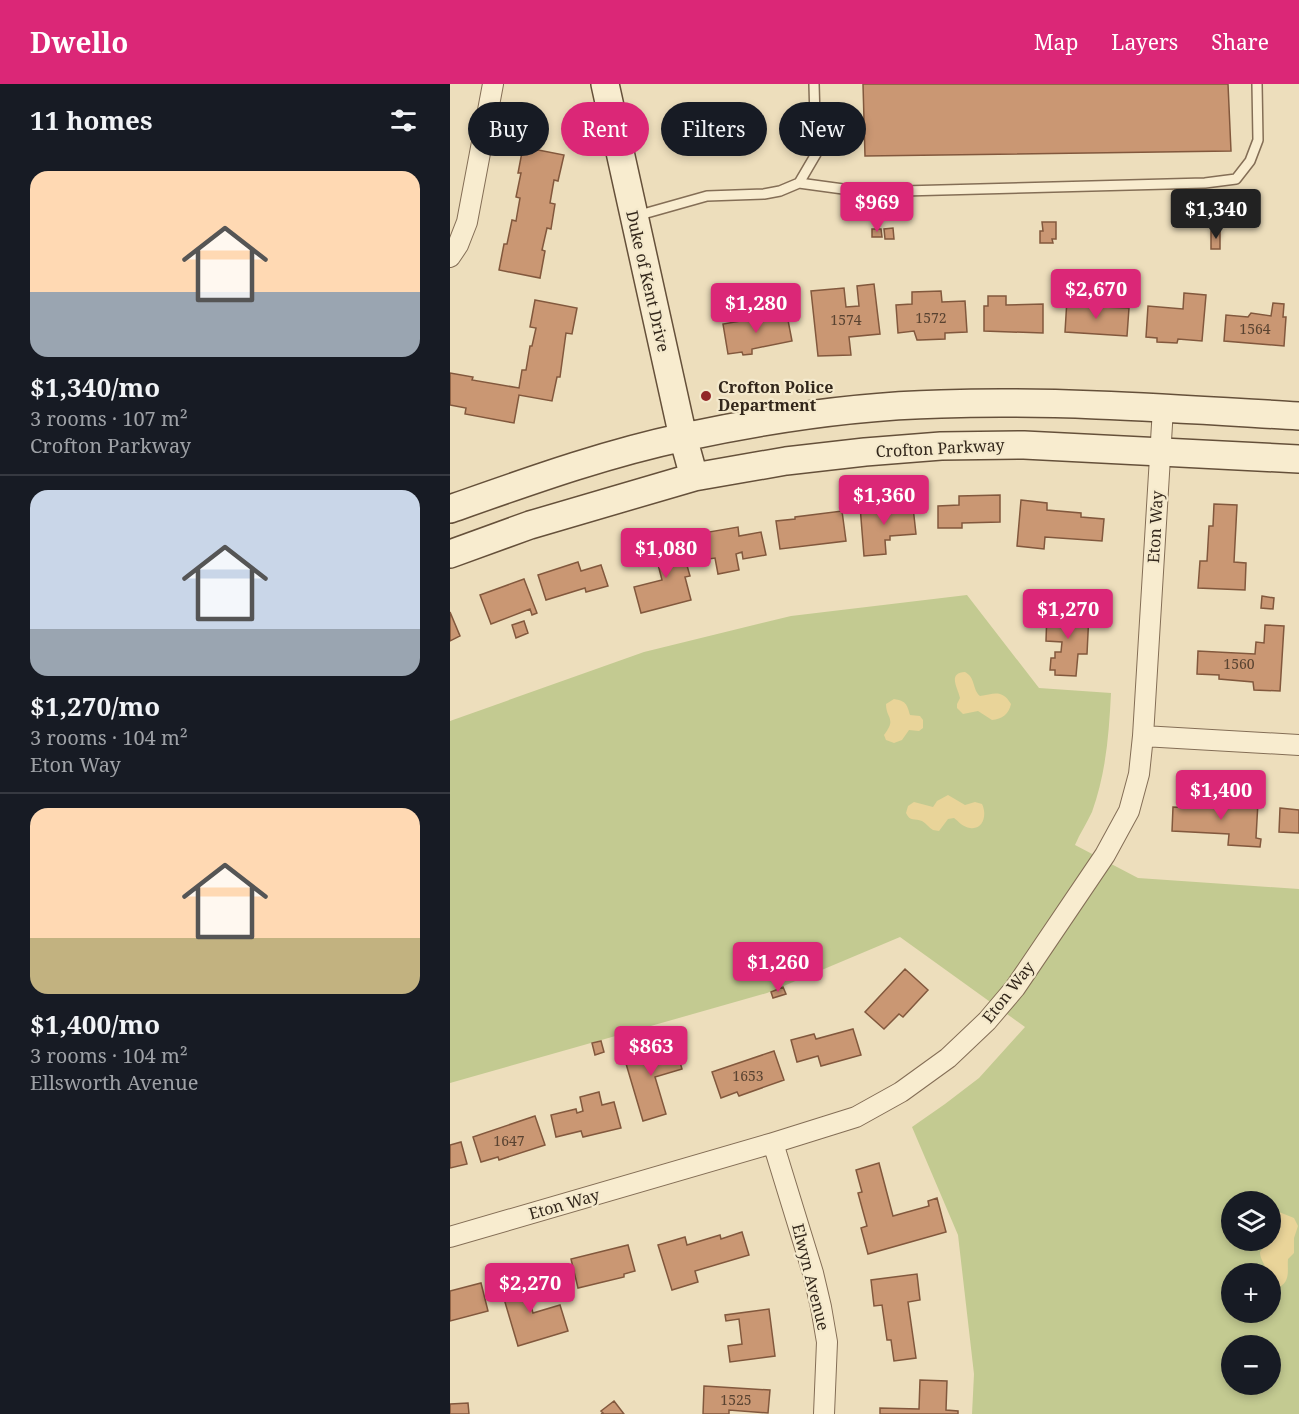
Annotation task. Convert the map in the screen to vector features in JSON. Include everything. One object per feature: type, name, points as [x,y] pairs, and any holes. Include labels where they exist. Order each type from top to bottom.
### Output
[{"type":"street","points":[[450,257],[458,245],[467,222],[493,84]]},
{"type":"street","name":"Duke of Kent Drive","points":[[605,84],[683,437],[694,477]]},
{"type":"street","points":[[450,509],[597,460],[683,437],[780,420],[938,404],[1024,402],[1299,416]]},
{"type":"street","name":"Eton Way","points":[[450,1237],[856,1117],[901,1092],[948,1058],[987,1021],[1015,988],[1105,855],[1129,811],[1138,774],[1143,736],[1163,408]]},
{"type":"street","name":"Crofton Parkway","points":[[450,554],[541,522],[694,477],[786,461],[940,446],[1024,445],[1299,459]]},
{"type":"street","points":[[1143,736],[1299,746]]},
{"type":"street","name":"Elwyn Avenue","points":[[773,1143],[813,1273],[821,1307],[827,1342],[824,1414]]},
{"type":"lane","points":[[799,183],[816,154],[814,84]]},
{"type":"lane","points":[[633,216],[707,196],[764,194],[780,191],[799,183],[865,192],[1205,183],[1236,179],[1250,161],[1258,140],[1257,84]]},
{"type":"green space","points":[[967,595],[1039,688],[1111,693],[1108,738],[1101,783],[1092,812],[1075,845],[1138,878],[1299,889],[1299,1414],[972,1414],[974,1374],[958,1235],[912,1127],[979,1078],[1025,1027],[900,937],[767,993],[450,1083],[450,721],[644,652],[791,616]]},
{"type":"sand","points":[[965,672],[971,677],[980,696],[1001,694],[1008,699],[1011,704],[1009,711],[992,720],[978,711],[963,714],[957,708],[960,698],[955,678],[956,675]]},
{"type":"sand","points":[[894,699],[905,704],[910,715],[920,716],[923,720],[923,728],[919,731],[909,730],[902,740],[894,743],[886,740],[884,735],[890,725],[886,704]]},
{"type":"sand","points":[[948,795],[965,805],[975,802],[982,804],[984,817],[981,824],[970,828],[954,818],[948,819],[939,831],[933,830],[922,821],[911,819],[906,813],[908,806],[914,802],[933,807],[937,801]]},
{"type":"sand","points":[[1281,1213],[1294,1218],[1298,1226],[1294,1238],[1294,1253],[1288,1259],[1287,1278],[1283,1285],[1281,1286],[1281,1263],[1263,1263],[1260,1252],[1281,1251]]},
{"type":"building","points":[[863,84],[1228,84],[1231,151],[866,156],[866,102],[864,102]]},
{"type":"building","points":[[549,152],[564,156],[558,181],[554,180],[550,203],[555,204],[551,229],[547,228],[542,250],[545,251],[540,278],[499,270],[512,220],[516,221],[520,198],[516,197],[521,173],[518,173],[521,156],[549,156]]},
{"type":"building","points":[[1042,222],[1056,222],[1056,239],[1052,239],[1053,243],[1040,243],[1040,231],[1043,231]]},
{"type":"building","points":[[893,228],[894,239],[885,239],[884,229]]},
{"type":"building","points":[[872,229],[881,229],[882,237],[872,237]]},
{"type":"building","points":[[1211,231],[1220,231],[1220,249],[1211,249]]},
{"type":"building","points":[[874,284],[880,334],[849,337],[851,355],[818,356],[811,291],[844,288],[846,307],[859,306],[857,286]]},
{"type":"building","points":[[941,291],[942,302],[965,301],[967,332],[945,333],[945,339],[920,340],[917,340],[914,331],[898,333],[896,305],[912,304],[912,292]]},
{"type":"building","points":[[1184,293],[1206,295],[1202,341],[1178,339],[1177,343],[1157,342],[1157,338],[1146,337],[1148,306],[1183,309]]},
{"type":"building","points":[[988,296],[1006,296],[1006,305],[1043,304],[1043,333],[984,331],[984,306],[988,306]]},
{"type":"building","points":[[780,298],[781,314],[769,315],[767,299]]},
{"type":"building","points":[[1067,299],[1075,300],[1075,306],[1129,308],[1127,336],[1065,332]]},
{"type":"building","points":[[535,300],[577,308],[572,334],[566,333],[560,377],[557,377],[552,401],[519,395],[514,423],[465,414],[466,408],[450,405],[450,373],[473,377],[472,380],[519,388],[522,370],[526,370],[536,328],[530,327]]},
{"type":"building","points":[[1273,303],[1284,304],[1283,317],[1286,317],[1284,346],[1224,341],[1226,315],[1248,317],[1251,313],[1271,316]]},
{"type":"building","points":[[787,315],[792,341],[752,349],[752,354],[743,355],[742,352],[728,354],[723,324]]},
{"type":"building","points":[[1000,495],[1000,522],[962,523],[962,528],[938,528],[938,506],[959,505],[959,496]]},
{"type":"building","points":[[1021,500],[1047,503],[1047,510],[1081,513],[1081,517],[1104,519],[1102,541],[1045,537],[1044,549],[1017,546]]},
{"type":"building","points":[[887,504],[888,509],[913,507],[916,534],[890,536],[890,540],[885,540],[886,554],[864,556],[860,506]]},
{"type":"building","points":[[1214,504],[1237,505],[1234,562],[1246,563],[1245,590],[1198,588],[1200,561],[1207,561],[1209,526],[1213,526]]},
{"type":"building","points":[[842,511],[846,541],[780,549],[776,521]]},
{"type":"building","points":[[738,527],[739,536],[761,532],[766,555],[743,559],[742,552],[736,554],[739,570],[718,574],[715,558],[702,560],[697,534]]},
{"type":"building","points":[[674,535],[679,556],[684,555],[690,576],[685,577],[691,600],[641,613],[634,587],[662,580],[652,541]]},
{"type":"building","points":[[578,562],[581,571],[601,565],[608,586],[586,592],[585,588],[546,600],[538,575]]},
{"type":"building","points":[[524,579],[537,613],[532,615],[530,609],[491,624],[480,595]]},
{"type":"building","points":[[1262,596],[1274,598],[1273,609],[1261,608]]},
{"type":"building","points":[[1047,611],[1089,613],[1087,654],[1078,654],[1076,676],[1055,675],[1055,670],[1050,670],[1051,658],[1055,658],[1055,652],[1061,652],[1062,642],[1046,641]]},
{"type":"building","points":[[450,612],[460,636],[450,641]]},
{"type":"building","points":[[524,621],[528,633],[516,638],[512,625]]},
{"type":"building","points":[[1265,625],[1284,626],[1280,691],[1254,690],[1253,682],[1219,679],[1219,675],[1197,674],[1198,651],[1255,654],[1256,642],[1264,643]]},
{"type":"building","points":[[1231,800],[1258,802],[1256,838],[1261,839],[1260,847],[1228,845],[1229,834],[1172,831],[1173,807],[1196,808],[1197,804],[1230,806]]},
{"type":"building","points":[[1280,808],[1299,810],[1299,833],[1279,832]]},
{"type":"building","points":[[905,969],[928,990],[903,1017],[899,1014],[884,1029],[865,1012]]},
{"type":"building","points":[[783,987],[786,994],[773,998],[771,992]]},
{"type":"building","points":[[853,1029],[861,1055],[821,1066],[818,1056],[797,1062],[791,1040],[814,1034],[816,1039]]},
{"type":"building","points":[[601,1041],[604,1052],[595,1055],[592,1043]]},
{"type":"building","points":[[674,1042],[682,1069],[655,1077],[666,1114],[643,1121],[624,1057]]},
{"type":"building","points":[[774,1051],[784,1080],[739,1096],[737,1092],[721,1098],[712,1072]]},
{"type":"building","points":[[599,1092],[602,1105],[614,1102],[621,1128],[583,1137],[581,1131],[556,1137],[551,1115],[576,1109],[577,1113],[583,1111],[580,1097]]},
{"type":"building","points":[[535,1116],[545,1145],[499,1160],[498,1157],[481,1162],[473,1137]]},
{"type":"building","points":[[461,1142],[467,1164],[450,1168],[450,1145]]},
{"type":"building","points":[[879,1163],[893,1216],[929,1206],[928,1201],[937,1198],[946,1232],[868,1254],[861,1228],[867,1226],[858,1193],[862,1192],[856,1170]]},
{"type":"building","points":[[742,1232],[749,1255],[695,1271],[698,1282],[672,1290],[658,1245],[685,1237],[687,1245],[720,1235],[721,1239]]},
{"type":"building","points":[[628,1245],[635,1271],[624,1274],[624,1277],[578,1288],[571,1259]]},
{"type":"building","points":[[917,1274],[920,1300],[908,1302],[916,1358],[894,1361],[891,1340],[887,1340],[882,1305],[874,1306],[871,1280]]},
{"type":"building","points":[[522,1275],[533,1313],[560,1305],[568,1331],[518,1346],[499,1282]]},
{"type":"building","points":[[481,1283],[488,1311],[450,1321],[450,1291]]},
{"type":"building","points":[[769,1309],[775,1356],[730,1362],[728,1346],[742,1344],[739,1319],[726,1321],[725,1315]]},
{"type":"building","points":[[920,1380],[947,1381],[946,1410],[958,1411],[958,1414],[880,1414],[880,1408],[919,1409]]},
{"type":"building","points":[[704,1386],[770,1390],[768,1413],[729,1410],[729,1414],[703,1414]]},
{"type":"building","points":[[614,1401],[624,1414],[601,1414],[603,1413],[601,1411]]},
{"type":"building","points":[[468,1403],[469,1414],[450,1414],[450,1404]]},
{"type":"place","name":"Crofton Police Department","points":[[706,396]]}]
